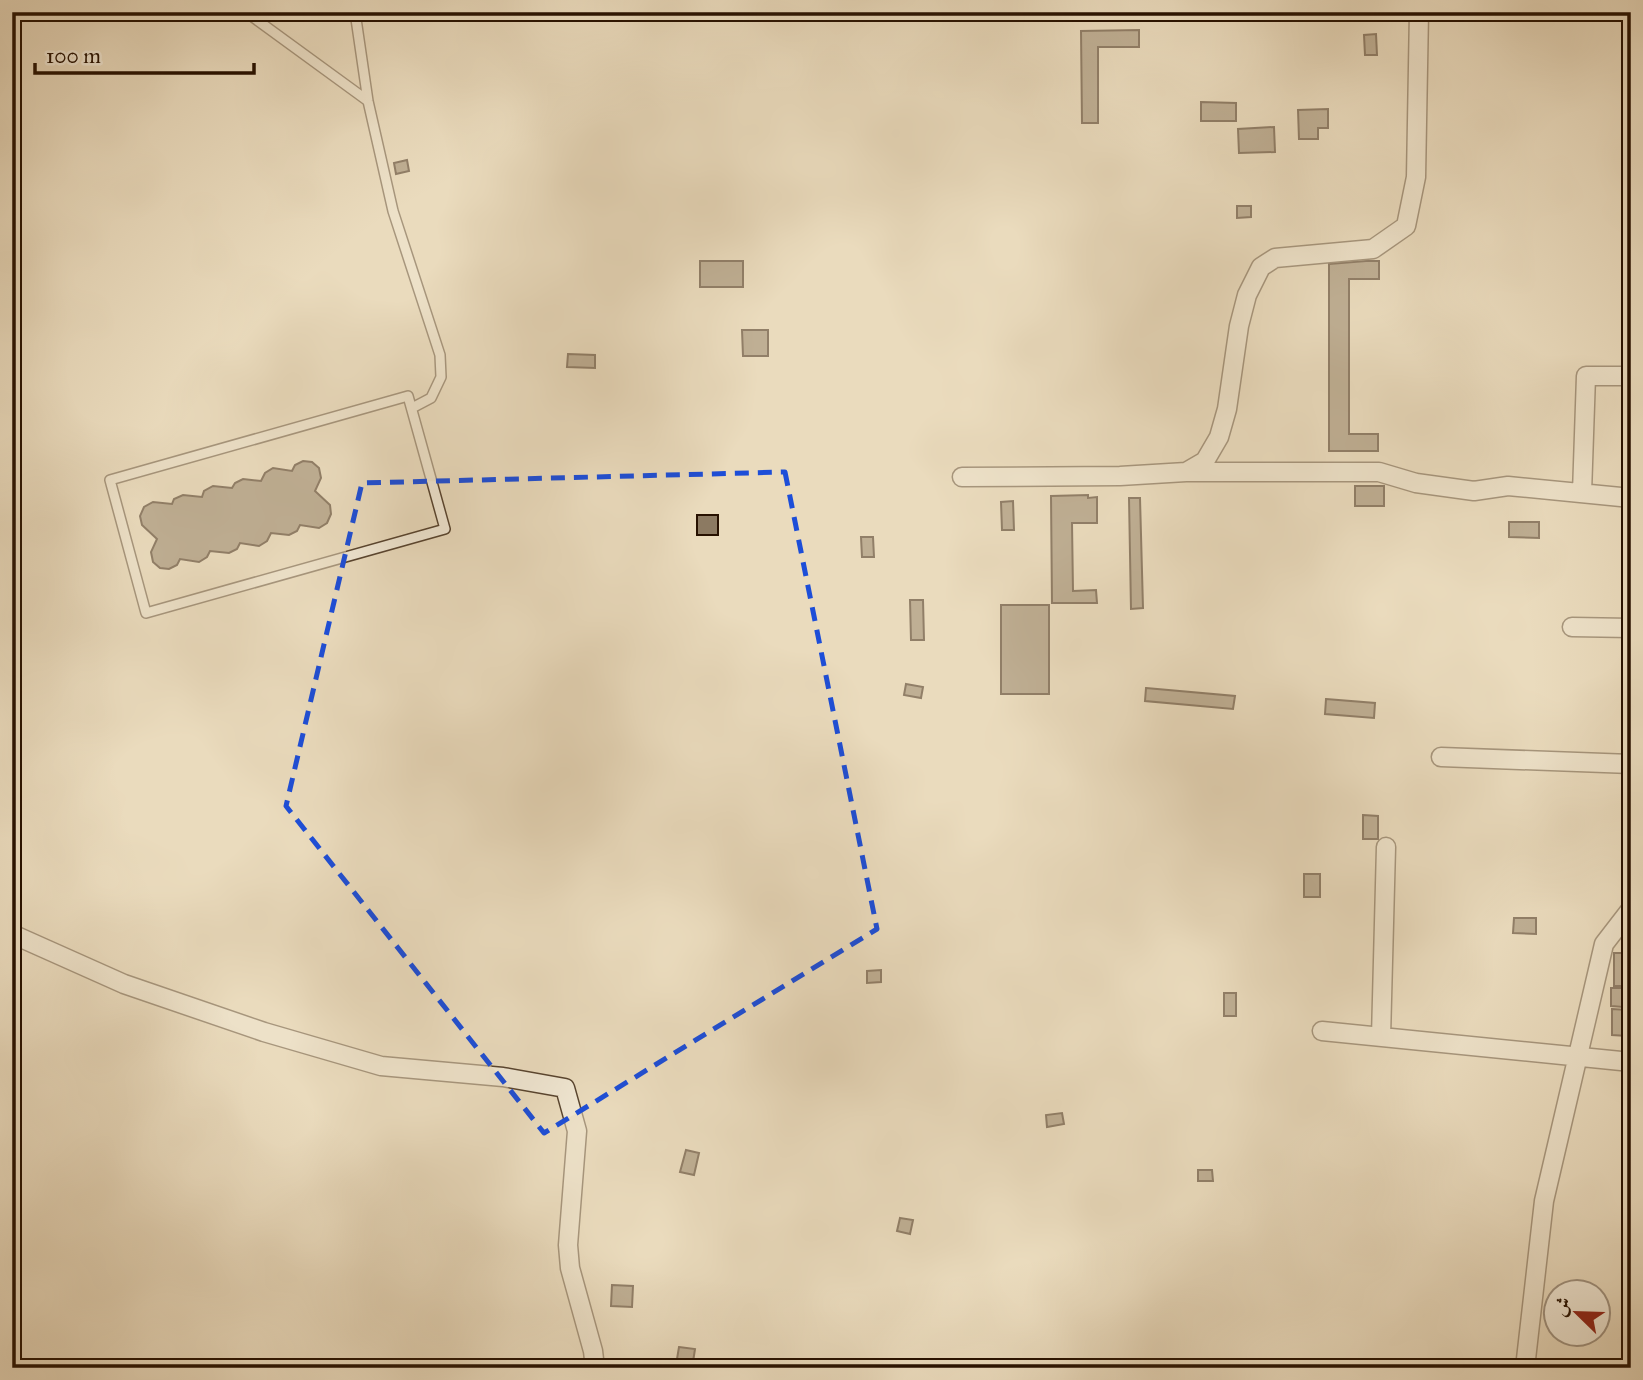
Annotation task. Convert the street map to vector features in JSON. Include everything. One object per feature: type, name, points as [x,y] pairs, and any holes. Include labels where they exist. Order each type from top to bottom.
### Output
[{"type":"street","points":[[1186,472],[1205,461],[1219,437],[1227,409],[1239,326],[1247,295],[1261,267],[1275,258],[1373,250],[1406,226],[1416,177],[1419,12]]},
{"type":"street","points":[[1583,493],[1586,376],[1631,376]]},
{"type":"street","points":[[962,477],[1120,476],[1186,472],[1379,472],[1416,483],[1474,491],[1508,485],[1631,498]]},
{"type":"street","points":[[1572,627],[1631,628]]},
{"type":"street","points":[[1441,757],[1631,764]]},
{"type":"street","points":[[1381,1037],[1386,847]]},
{"type":"street","points":[[1525,1368],[1544,1201],[1577,1056],[1604,944],[1631,909]]},
{"type":"street","points":[[12,934],[124,984],[264,1032],[381,1066],[503,1077],[565,1088],[577,1130],[568,1245],[570,1268],[593,1351],[595,1368]]},
{"type":"street","points":[[1322,1031],[1631,1062]]},
{"type":"lane","points":[[246,12],[368,102]]},
{"type":"lane","points":[[355,12],[368,102],[393,211],[440,355],[440,377],[431,398],[412,408]]},
{"type":"lane","points":[[408,396],[412,408],[446,528],[146,613],[110,480],[408,396]]},
{"type":"highlighted area","points":[[785,472],[877,929],[544,1133],[286,806],[362,483]]},
{"type":"building","points":[[1139,30],[1139,47],[1098,47],[1098,123],[1082,123],[1081,31]]},
{"type":"building","points":[[1376,34],[1377,55],[1365,55],[1364,35]]},
{"type":"building","points":[[1201,102],[1236,103],[1236,121],[1201,121]]},
{"type":"building","points":[[1328,109],[1328,128],[1318,128],[1318,139],[1299,139],[1298,110]]},
{"type":"building","points":[[1274,127],[1275,152],[1239,153],[1238,129]]},
{"type":"building","points":[[407,160],[409,171],[396,174],[394,163]]},
{"type":"building","points":[[1237,206],[1251,206],[1251,217],[1237,218]]},
{"type":"building","points":[[700,261],[743,261],[743,287],[700,287]]},
{"type":"building","points":[[1379,261],[1379,279],[1349,279],[1349,434],[1378,434],[1378,451],[1329,451],[1329,264]]},
{"type":"building","points":[[742,330],[768,330],[768,356],[743,356]]},
{"type":"building","points":[[568,354],[595,355],[595,368],[567,367]]},
{"type":"building","points":[[303,461],[312,462],[319,468],[321,478],[315,491],[330,505],[331,514],[327,523],[319,528],[300,525],[297,531],[289,535],[271,533],[267,541],[259,546],[240,543],[237,549],[229,553],[210,551],[207,557],[199,562],[180,559],[177,565],[169,569],[160,568],[153,562],[151,552],[157,539],[142,525],[140,516],[144,507],[153,502],[172,504],[174,499],[183,495],[202,497],[204,491],[213,486],[232,488],[243,479],[261,481],[265,473],[273,468],[292,471],[295,465]]},
{"type":"building","points":[[1355,486],[1384,486],[1384,506],[1355,506]]},
{"type":"building","points":[[1088,495],[1088,498],[1097,497],[1097,523],[1072,523],[1073,591],[1096,590],[1097,603],[1052,603],[1051,496]]},
{"type":"building","points":[[1129,498],[1140,498],[1143,608],[1131,609]]},
{"type":"building","points":[[1013,501],[1014,530],[1002,530],[1001,502]]},
{"type":"building","points":[[697,515],[718,515],[718,535],[697,535]]},
{"type":"building","points":[[1509,522],[1539,522],[1539,538],[1509,537]]},
{"type":"building","points":[[861,537],[873,537],[874,557],[862,557]]},
{"type":"building","points":[[910,600],[923,600],[924,640],[911,640]]},
{"type":"building","points":[[1001,605],[1049,605],[1049,694],[1001,694]]},
{"type":"building","points":[[906,684],[923,687],[921,698],[904,695]]},
{"type":"building","points":[[1146,688],[1235,696],[1233,709],[1145,701]]},
{"type":"building","points":[[1326,699],[1375,703],[1374,718],[1325,714]]},
{"type":"building","points":[[1363,815],[1378,816],[1378,839],[1363,839]]},
{"type":"building","points":[[1304,874],[1320,874],[1320,897],[1304,897]]},
{"type":"building","points":[[1514,918],[1536,918],[1536,934],[1513,933]]},
{"type":"building","points":[[1614,953],[1631,953],[1627,986],[1614,986]]},
{"type":"building","points":[[881,970],[881,982],[867,983],[867,971]]},
{"type":"building","points":[[1611,988],[1623,988],[1623,1007],[1611,1006]]},
{"type":"building","points":[[1224,993],[1236,993],[1236,1016],[1224,1016]]},
{"type":"building","points":[[1612,1009],[1628,1010],[1627,1036],[1612,1035]]},
{"type":"building","points":[[1062,1113],[1064,1124],[1047,1127],[1046,1115]]},
{"type":"building","points":[[686,1150],[699,1153],[694,1175],[680,1172]]},
{"type":"building","points":[[1198,1170],[1212,1170],[1213,1181],[1198,1181]]},
{"type":"building","points":[[900,1218],[913,1220],[910,1234],[897,1231]]},
{"type":"building","points":[[612,1285],[633,1286],[632,1307],[611,1306]]},
{"type":"building","points":[[679,1347],[695,1349],[693,1362],[677,1359]]}]
